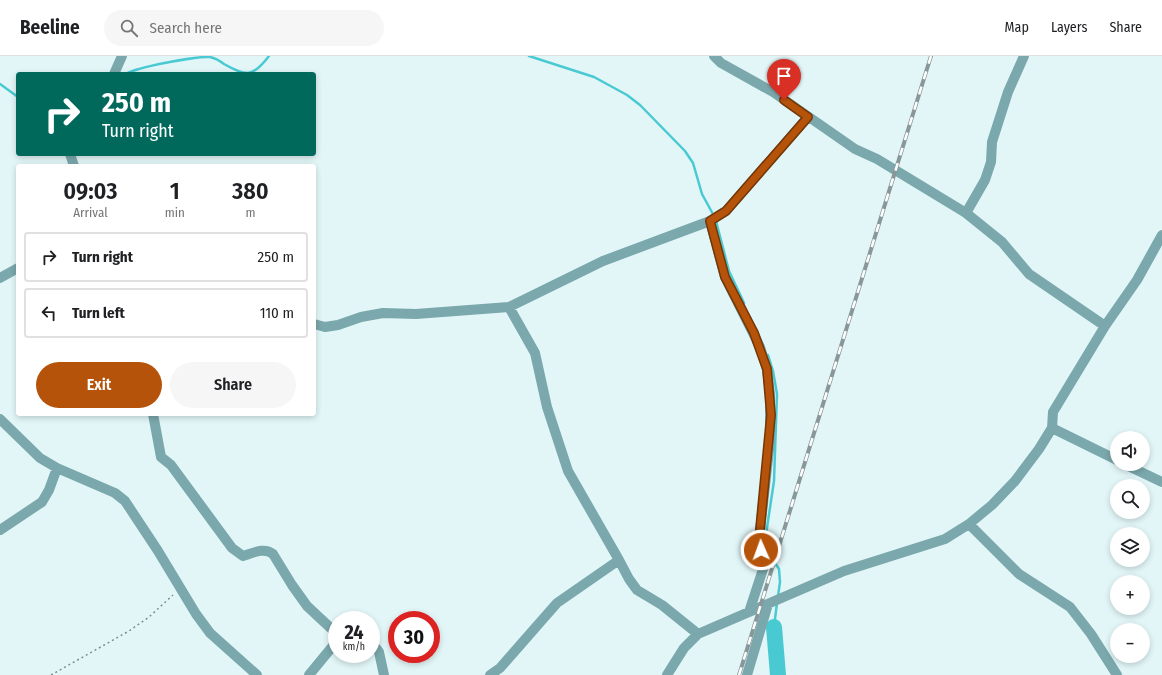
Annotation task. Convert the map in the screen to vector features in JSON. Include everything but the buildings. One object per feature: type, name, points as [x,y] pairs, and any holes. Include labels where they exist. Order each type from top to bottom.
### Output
[{"type":"street","points":[[115,72],[122,56]]},
{"type":"street","points":[[714,56],[721,63],[773,92],[855,149],[877,159],[966,213],[1002,242],[1029,274],[1105,326]]},
{"type":"street","points":[[966,213],[985,180],[991,162],[992,142],[1008,92],[1024,56]]},
{"type":"street","points":[[316,325],[325,327],[338,325],[361,317],[383,313],[416,314],[509,307],[603,261],[714,219],[744,191],[808,117]]},
{"type":"street","points":[[714,219],[725,277],[760,347],[767,369],[770,394],[770,442],[759,540],[765,563],[749,612]]},
{"type":"street","points":[[667,675],[684,648],[698,634],[851,568],[921,548],[945,539],[969,524],[1015,481],[1052,428],[1053,412],[1105,326],[1137,280],[1162,235]]},
{"type":"street","points":[[0,278],[16,269]]},
{"type":"street","points":[[509,307],[535,354],[547,407],[568,472],[629,580],[637,590],[662,605],[698,634]]},
{"type":"street","points":[[153,416],[161,457],[172,465],[232,548],[243,556],[262,550],[268,550],[273,554],[307,606],[328,626]]},
{"type":"street","points":[[0,419],[40,458],[57,468],[115,493],[126,501],[210,633],[257,675]]},
{"type":"street","points":[[1052,428],[1110,457]]},
{"type":"street","points":[[0,530],[42,502],[49,490],[57,468]]},
{"type":"street","points":[[1139,471],[1162,482]]},
{"type":"street","points":[[969,524],[1019,574],[1070,607],[1091,634],[1117,675]]},
{"type":"street","points":[[490,675],[500,668],[556,603],[619,560]]},
{"type":"street","points":[[747,675],[769,603]]},
{"type":"street","points":[[309,675],[328,652]]},
{"type":"street","points":[[380,657],[384,675]]},
{"type":"path","points":[[51,675],[129,631],[149,617],[180,588]]},
{"type":"waterway","points":[[252,72],[258,68],[269,56]]},
{"type":"waterway","points":[[529,56],[594,77],[627,95],[640,105],[685,151],[693,163],[702,194],[714,216]]},
{"type":"waterway","points":[[130,72],[167,62],[203,57],[210,57],[241,72]]},
{"type":"waterway","points":[[0,84],[16,96]]},
{"type":"waterway","points":[[716,221],[729,271],[744,303]]},
{"type":"waterway","points":[[768,355],[773,371],[777,394],[774,481],[765,541],[770,555],[779,569],[780,582],[778,596]]},
{"type":"waterway","points":[[774,627],[777,603]]},
{"type":"waterway","points":[[774,627],[778,675]]},
{"type":"railway","points":[[739,675],[931,56]]},
{"type":"route","points":[[761,550],[759,540],[770,442],[771,415],[767,369],[754,333],[725,277],[710,221],[726,211],[760,174],[808,117],[784,100]]}]
